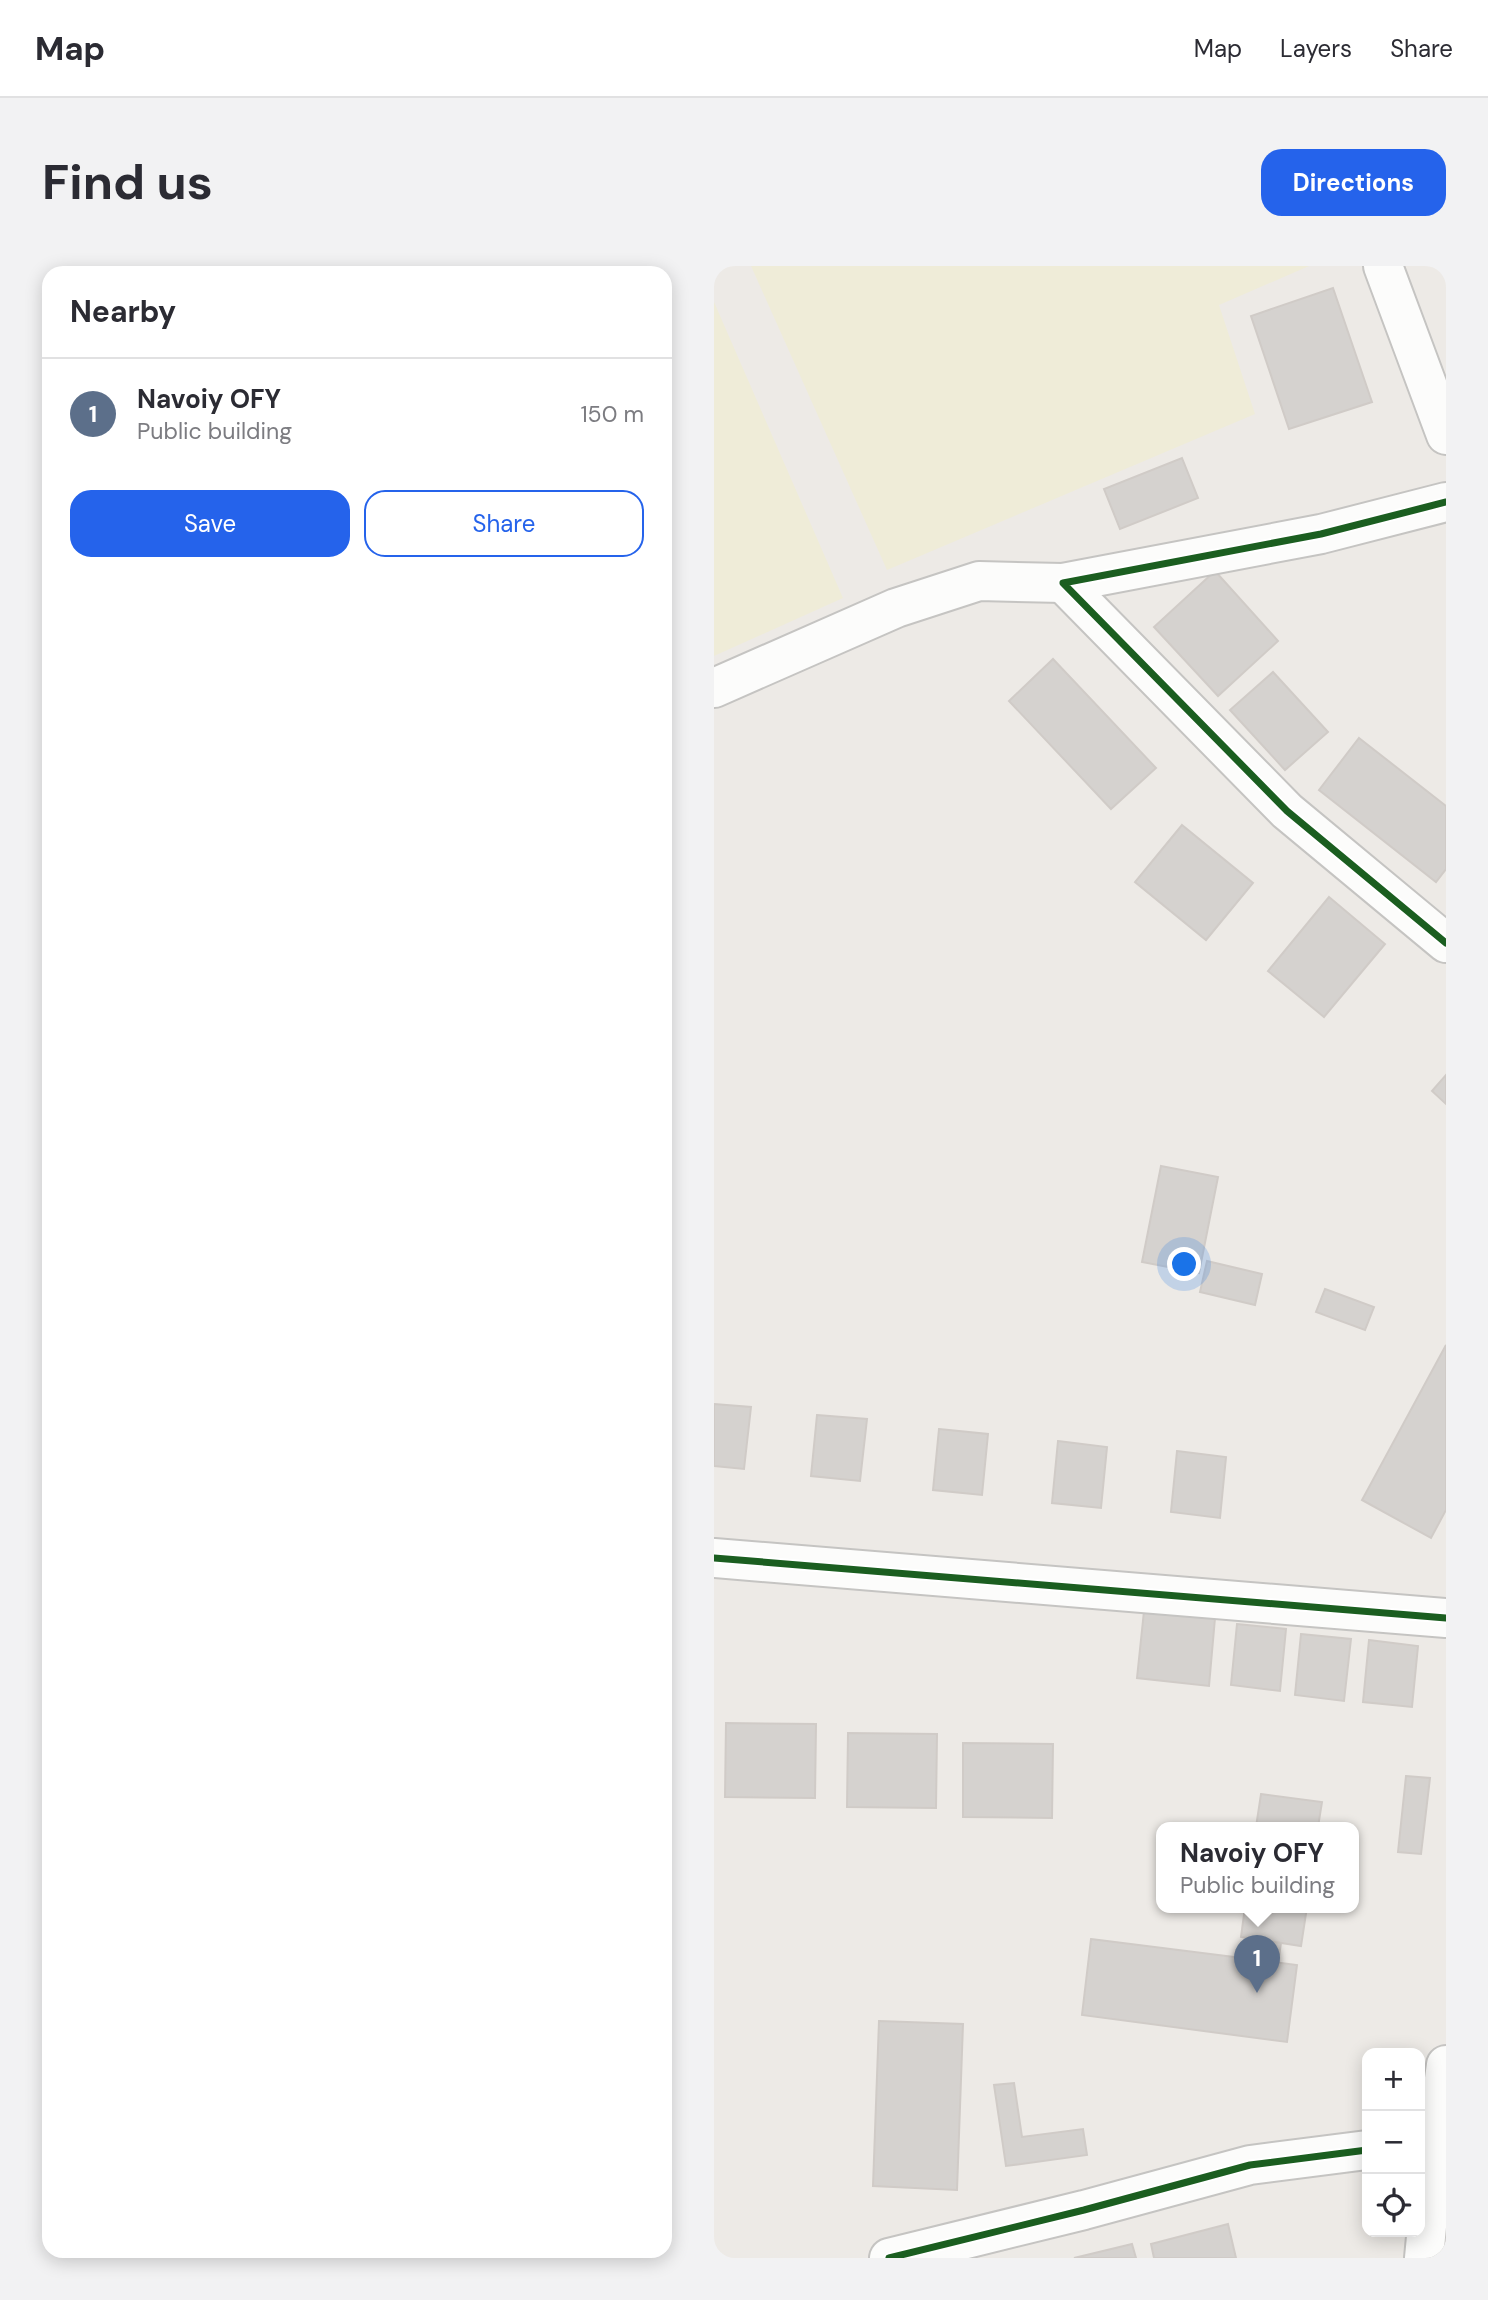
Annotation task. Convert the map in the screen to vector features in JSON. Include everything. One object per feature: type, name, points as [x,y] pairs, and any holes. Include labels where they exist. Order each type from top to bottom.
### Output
[{"type":"street","points":[[1383,266],[1446,435]]},
{"type":"street","points":[[714,688],[896,608],[979,580],[1063,583],[1321,534],[1446,502]]},
{"type":"street","points":[[1063,583],[1287,811],[1446,943]]},
{"type":"street","points":[[714,1558],[1446,1618]]},
{"type":"street","points":[[1424,2258],[1428,2143],[1446,2065]]},
{"type":"street","points":[[889,2258],[1084,2210],[1250,2165],[1362,2151]]},
{"type":"shaded area","points":[[751,266],[1309,266],[1219,305],[1255,414],[887,570]]},
{"type":"shaded area","points":[[714,302],[843,598],[714,656]]},
{"type":"building","points":[[1333,288],[1372,402],[1289,429],[1251,316]]},
{"type":"building","points":[[1182,458],[1198,498],[1120,529],[1104,489]]},
{"type":"building","points":[[1215,571],[1278,641],[1218,696],[1154,627]]},
{"type":"building","points":[[1053,659],[1156,768],[1111,809],[1009,701]]},
{"type":"building","points":[[1273,672],[1328,732],[1285,770],[1230,710]]},
{"type":"building","points":[[1359,738],[1446,806],[1446,869],[1436,882],[1319,790]]},
{"type":"building","points":[[1182,825],[1253,883],[1206,940],[1135,882]]},
{"type":"building","points":[[1329,897],[1385,944],[1324,1017],[1268,971]]},
{"type":"building","points":[[1446,1075],[1446,1104],[1432,1091]]},
{"type":"building","points":[[1161,1166],[1218,1177],[1199,1273],[1142,1262]]},
{"type":"building","points":[[1207,1261],[1262,1274],[1255,1305],[1200,1292]]},
{"type":"building","points":[[1325,1289],[1374,1307],[1365,1330],[1316,1312]]},
{"type":"building","points":[[1446,1345],[1446,1510],[1431,1538],[1362,1500]]},
{"type":"building","points":[[714,1404],[751,1407],[744,1469],[714,1466]]},
{"type":"building","points":[[817,1415],[867,1419],[860,1481],[811,1476]]},
{"type":"building","points":[[939,1429],[988,1434],[982,1495],[933,1490]]},
{"type":"building","points":[[1058,1441],[1107,1447],[1101,1508],[1052,1503]]},
{"type":"building","points":[[1177,1451],[1226,1457],[1220,1518],[1171,1512]]},
{"type":"building","points":[[1144,1611],[1215,1618],[1209,1686],[1137,1678]]},
{"type":"building","points":[[1237,1624],[1286,1629],[1280,1691],[1231,1685]]},
{"type":"building","points":[[1301,1634],[1351,1639],[1344,1701],[1295,1695]]},
{"type":"building","points":[[1369,1640],[1418,1646],[1412,1707],[1363,1702]]},
{"type":"building","points":[[726,1723],[816,1724],[815,1798],[725,1797]]},
{"type":"building","points":[[848,1733],[937,1734],[936,1808],[847,1807]]},
{"type":"building","points":[[963,1743],[1053,1744],[1052,1818],[963,1817]]},
{"type":"building","points":[[1406,1776],[1430,1778],[1421,1854],[1398,1852]]},
{"type":"building","points":[[1261,1794],[1322,1802],[1319,1822],[1257,1822]]},
{"type":"building","points":[[1244,1913],[1306,1913],[1301,1946],[1241,1937]]},
{"type":"building","points":[[1091,1939],[1297,1965],[1287,2042],[1082,2015]]},
{"type":"building","points":[[1258,1940],[1281,1943],[1278,1963],[1256,1960]]},
{"type":"building","points":[[879,2021],[963,2024],[957,2190],[873,2186]]},
{"type":"building","points":[[1014,2083],[1022,2137],[1083,2129],[1087,2155],[1006,2166],[994,2085]]},
{"type":"building","points":[[1228,2224],[1236,2258],[1154,2258],[1151,2244]]},
{"type":"building","points":[[1132,2244],[1136,2258],[1074,2258]]},
{"type":"cycle path","points":[[1446,502],[1321,534],[1063,583],[1287,811],[1446,943]]},
{"type":"cycle path","points":[[714,1558],[1446,1618]]},
{"type":"cycle path","points":[[889,2258],[1084,2210],[1250,2165],[1362,2151]]},
{"type":"place","name":"Navoiy OFY","points":[[1257,1993]]}]
